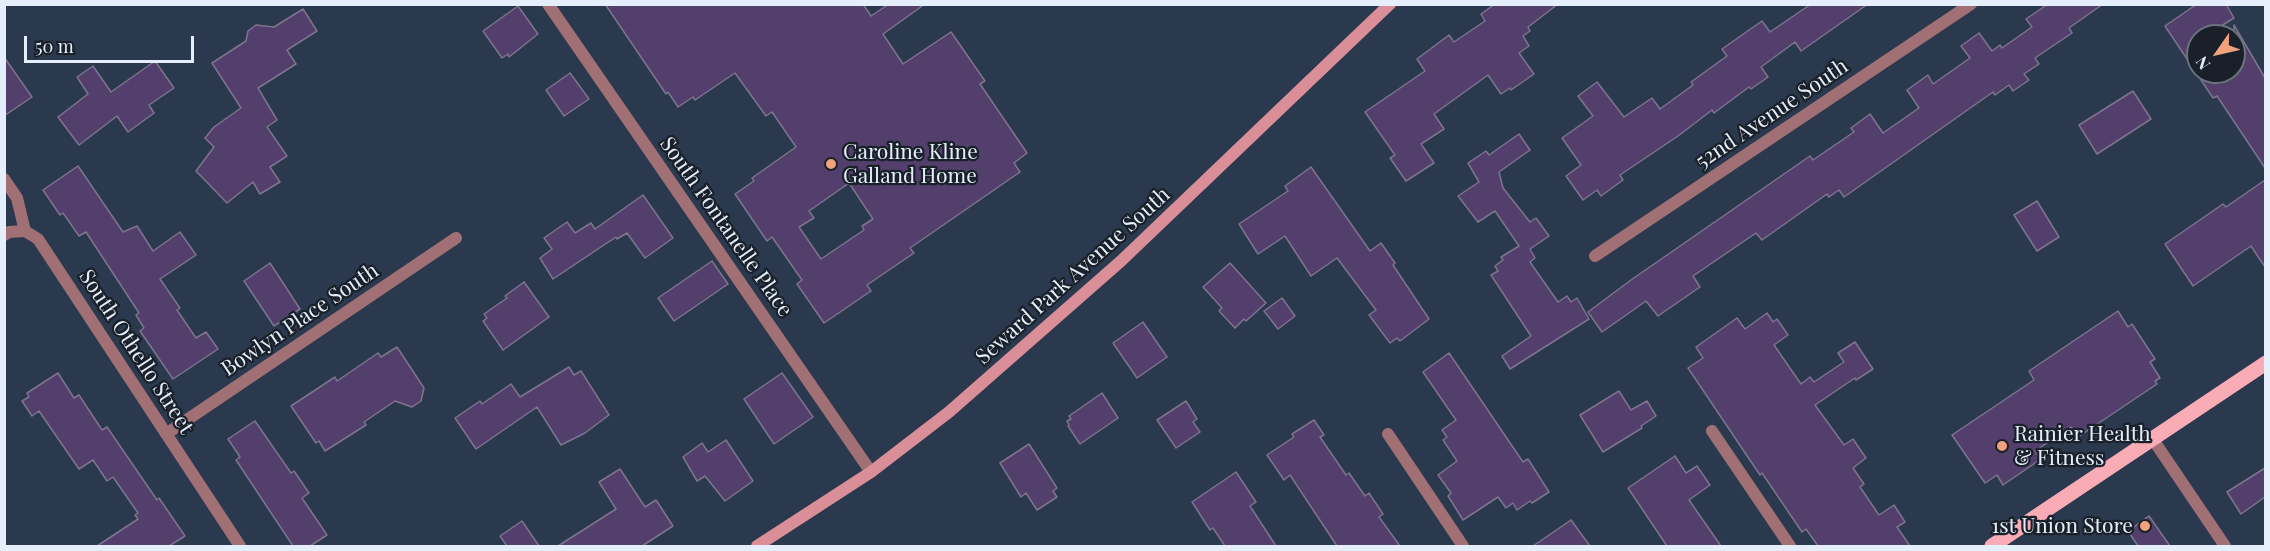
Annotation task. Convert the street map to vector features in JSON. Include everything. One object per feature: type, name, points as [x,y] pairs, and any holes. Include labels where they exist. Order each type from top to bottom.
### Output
[{"type":"main road","name":"Seward Park Avenue South","points":[[757,546],[871,472],[949,412],[1121,261],[1390,4]]},
{"type":"main road","points":[[1992,546],[2265,363]]},
{"type":"street","name":"South Fontanelle Place","points":[[548,4],[871,472]]},
{"type":"street","name":"52nd Avenue South","points":[[1595,256],[1971,4]]},
{"type":"street","points":[[4,179],[17,198],[25,231],[9,232],[4,235]]},
{"type":"street","name":"South Othello Street","points":[[25,231],[38,239],[240,546]]},
{"type":"street","name":"Bowlyn Place South","points":[[166,434],[456,238]]},
{"type":"street","points":[[1712,431],[1790,546]]},
{"type":"street","points":[[1388,434],[1463,546]]},
{"type":"street","points":[[2152,438],[2224,546]]},
{"type":"building","name":"Caroline Kline Galland Home","points":[[605,4],[863,4],[871,16],[889,4],[925,4],[883,34],[903,64],[951,32],[985,81],[980,84],[1027,153],[1014,163],[1020,172],[910,248],[914,253],[867,285],[871,291],[824,323],[797,284],[802,280],[772,237],[767,241],[735,194],[754,181],[752,178],[796,147],[772,112],[766,116],[735,73],[695,100],[693,97],[678,107],[668,92],[666,94]],"holes":[[[849,183],[873,219],[862,226],[864,230],[821,259],[799,227],[814,218],[809,211]]]},
{"type":"building","points":[[1495,4],[1558,4],[1528,27],[1530,31],[1523,36],[1529,46],[1519,53],[1534,74],[1501,94],[1488,75],[1434,114],[1444,129],[1421,144],[1434,163],[1406,181],[1390,158],[1395,155],[1365,112],[1425,71],[1417,59],[1449,35],[1454,42],[1485,21],[1481,14]]},
{"type":"building","points":[[1811,4],[1868,4],[1801,51],[1795,42],[1761,67],[1768,77],[1751,89],[1749,87],[1714,113],[1712,110],[1620,175],[1623,180],[1601,196],[1597,190],[1583,200],[1566,176],[1581,165],[1562,138],[1593,116],[1578,96],[1597,82],[1624,117],[1652,98],[1660,109],[1693,85],[1691,82],[1727,56],[1722,49],[1762,21],[1770,32]]},
{"type":"building","points":[[2048,4],[2103,4],[2069,28],[2072,33],[2035,58],[2039,64],[2024,74],[2029,80],[2013,91],[2009,85],[1995,95],[1993,92],[1844,197],[1839,190],[1829,197],[1827,194],[1762,240],[1756,233],[1693,276],[1700,287],[1658,316],[1646,301],[1602,332],[1588,312],[1631,280],[1810,156],[1813,160],[1854,132],[1851,128],[1870,114],[1883,133],[1919,108],[1907,90],[1928,75],[1933,84],[1970,58],[1961,46],[1979,33],[1992,51],[2000,45],[2002,48],[2032,27],[2026,19]]},
{"type":"building","points":[[2197,4],[2226,4],[2234,18],[2224,24],[2186,24],[2186,58],[2165,26]]},
{"type":"building","points":[[518,6],[538,34],[509,57],[508,54],[502,58],[483,31]]},
{"type":"building","points":[[303,9],[317,31],[287,50],[296,64],[258,88],[277,120],[267,127],[287,156],[270,167],[280,182],[260,194],[253,182],[227,203],[196,171],[214,147],[205,138],[214,127],[241,108],[212,63],[246,41],[248,31],[256,25],[274,27]]},
{"type":"building","points":[[2246,46],[2265,78],[2265,168],[2217,96],[2213,98],[2204,84],[2246,84]]},
{"type":"building","points":[[4,57],[32,97],[4,116]]},
{"type":"building","points":[[155,61],[174,88],[149,105],[154,113],[128,132],[117,116],[79,145],[58,117],[88,94],[77,77],[93,66],[111,92]]},
{"type":"building","points":[[570,73],[589,99],[564,116],[546,90]]},
{"type":"building","points":[[2133,91],[2151,119],[2097,154],[2079,125]]},
{"type":"building","points":[[1519,134],[1530,150],[1499,172],[1503,188],[1530,222],[1536,218],[1549,236],[1530,249],[1535,258],[1530,262],[1558,302],[1567,296],[1571,302],[1577,298],[1589,319],[1510,369],[1502,356],[1531,336],[1491,275],[1498,271],[1495,266],[1503,260],[1501,257],[1519,246],[1495,211],[1478,222],[1458,196],[1479,182],[1468,163],[1486,151],[1489,155]]},
{"type":"building","points":[[78,166],[123,232],[137,226],[153,251],[180,232],[196,255],[160,279],[180,308],[177,310],[196,338],[206,332],[218,349],[173,379],[140,331],[144,328],[136,315],[139,313],[86,232],[79,236],[63,213],[60,215],[43,190]]},
{"type":"building","points":[[1311,167],[1370,251],[1381,243],[1429,319],[1400,341],[1397,338],[1390,343],[1369,315],[1376,310],[1337,258],[1311,276],[1285,236],[1258,254],[1239,224],[1288,191],[1285,186]]},
{"type":"building","points":[[2265,180],[2265,267],[2251,246],[2193,286],[2165,244],[2223,204],[2226,207]]},
{"type":"building","points":[[643,195],[673,238],[645,258],[627,233],[617,239],[616,237],[553,279],[540,258],[552,249],[544,238],[567,222],[575,233],[591,223],[595,229]]},
{"type":"building","points":[[2037,201],[2059,237],[2037,251],[2014,215]]},
{"type":"building","points":[[712,261],[728,284],[674,321],[658,298]]},
{"type":"building","points":[[270,263],[300,309],[274,326],[244,281]]},
{"type":"building","points":[[1230,263],[1266,303],[1235,328],[1219,311],[1222,308],[1203,287]]},
{"type":"building","points":[[524,282],[549,317],[503,350],[483,321],[487,318],[484,314],[507,298],[505,296]]},
{"type":"building","points":[[1282,298],[1295,316],[1278,329],[1264,311]]},
{"type":"building","points":[[2118,311],[2128,327],[2132,324],[2155,359],[2150,362],[2160,378],[2155,381],[2157,384],[2078,437],[2071,427],[2035,451],[2041,459],[2003,485],[1997,475],[1985,483],[1952,435],[2034,380],[2029,371]]},
{"type":"building","points":[[1767,313],[1773,322],[1777,319],[1788,335],[1774,345],[1801,384],[1810,377],[1814,382],[1844,362],[1838,353],[1855,342],[1873,369],[1856,380],[1855,378],[1815,405],[1844,445],[1853,439],[1866,458],[1853,468],[1864,484],[1860,487],[1879,515],[1894,505],[1905,522],[1897,527],[1910,546],[1818,546],[1806,529],[1802,532],[1762,473],[1760,475],[1688,368],[1703,358],[1696,347],[1737,318],[1745,329]]},
{"type":"building","points":[[1143,322],[1167,357],[1137,378],[1113,343]]},
{"type":"building","points":[[397,347],[424,388],[421,401],[412,407],[395,401],[364,422],[366,425],[325,451],[319,441],[316,443],[291,406],[335,377],[337,381],[378,353],[381,357]]},
{"type":"building","points":[[1449,353],[1523,462],[1528,459],[1549,492],[1532,503],[1530,501],[1517,510],[1513,503],[1506,508],[1498,497],[1463,520],[1448,496],[1451,493],[1438,475],[1457,461],[1443,440],[1447,437],[1442,430],[1456,420],[1423,372]]},
{"type":"building","points":[[569,367],[574,375],[581,371],[609,415],[585,433],[561,445],[537,407],[476,449],[455,418],[480,401],[482,404],[511,384],[520,397]]},
{"type":"building","points":[[58,373],[74,398],[79,395],[102,430],[107,427],[157,500],[159,498],[185,536],[169,546],[97,546],[138,519],[135,515],[138,513],[113,477],[107,481],[93,460],[79,469],[39,411],[32,416],[22,401],[29,397],[27,393]]},
{"type":"building","points":[[782,373],[813,417],[774,444],[744,399]]},
{"type":"building","points":[[1619,391],[1631,410],[1647,401],[1656,416],[1641,426],[1642,428],[1603,452],[1580,415]]},
{"type":"building","points":[[1102,393],[1118,418],[1080,444],[1068,426],[1067,421],[1071,419],[1069,416]]},
{"type":"building","points":[[1186,401],[1197,419],[1193,422],[1200,432],[1176,448],[1157,420]]},
{"type":"building","points":[[1314,420],[1324,435],[1320,437],[1346,475],[1349,473],[1365,496],[1369,493],[1383,514],[1379,517],[1400,546],[1337,546],[1290,475],[1284,480],[1267,455],[1294,437],[1292,434]]},
{"type":"building","points":[[255,421],[291,473],[294,471],[309,493],[302,498],[327,535],[310,546],[293,546],[236,460],[240,457],[228,439]]},
{"type":"building","points":[[726,440],[753,481],[725,501],[705,476],[697,481],[683,457],[702,443],[708,452]]},
{"type":"building","points":[[1029,444],[1057,488],[1053,491],[1057,497],[1037,510],[1026,493],[1021,497],[1000,463]]},
{"type":"building","points":[[1675,456],[1686,473],[1697,466],[1710,485],[1689,500],[1721,546],[1667,546],[1628,488]]},
{"type":"building","points":[[2265,468],[2265,497],[2241,514],[2227,492]]},
{"type":"building","points":[[620,469],[645,507],[656,500],[673,526],[642,546],[558,546],[616,509],[599,482]]},
{"type":"building","points":[[1236,472],[1256,502],[1250,506],[1276,546],[1225,546],[1213,528],[1210,530],[1192,502]]},
{"type":"building","points":[[2149,516],[2170,546],[2138,546],[2128,531]]},
{"type":"building","points":[[1571,520],[1590,546],[1533,546]]},
{"type":"building","points":[[522,521],[539,546],[507,546],[500,536]]},
{"type":"place","name":"Caroline Kline Galland Home","points":[[831,164]]},
{"type":"place","name":"Rainier Health & Fitness","points":[[2002,446]]},
{"type":"place","name":"1st Union Store","points":[[2145,526]]}]
